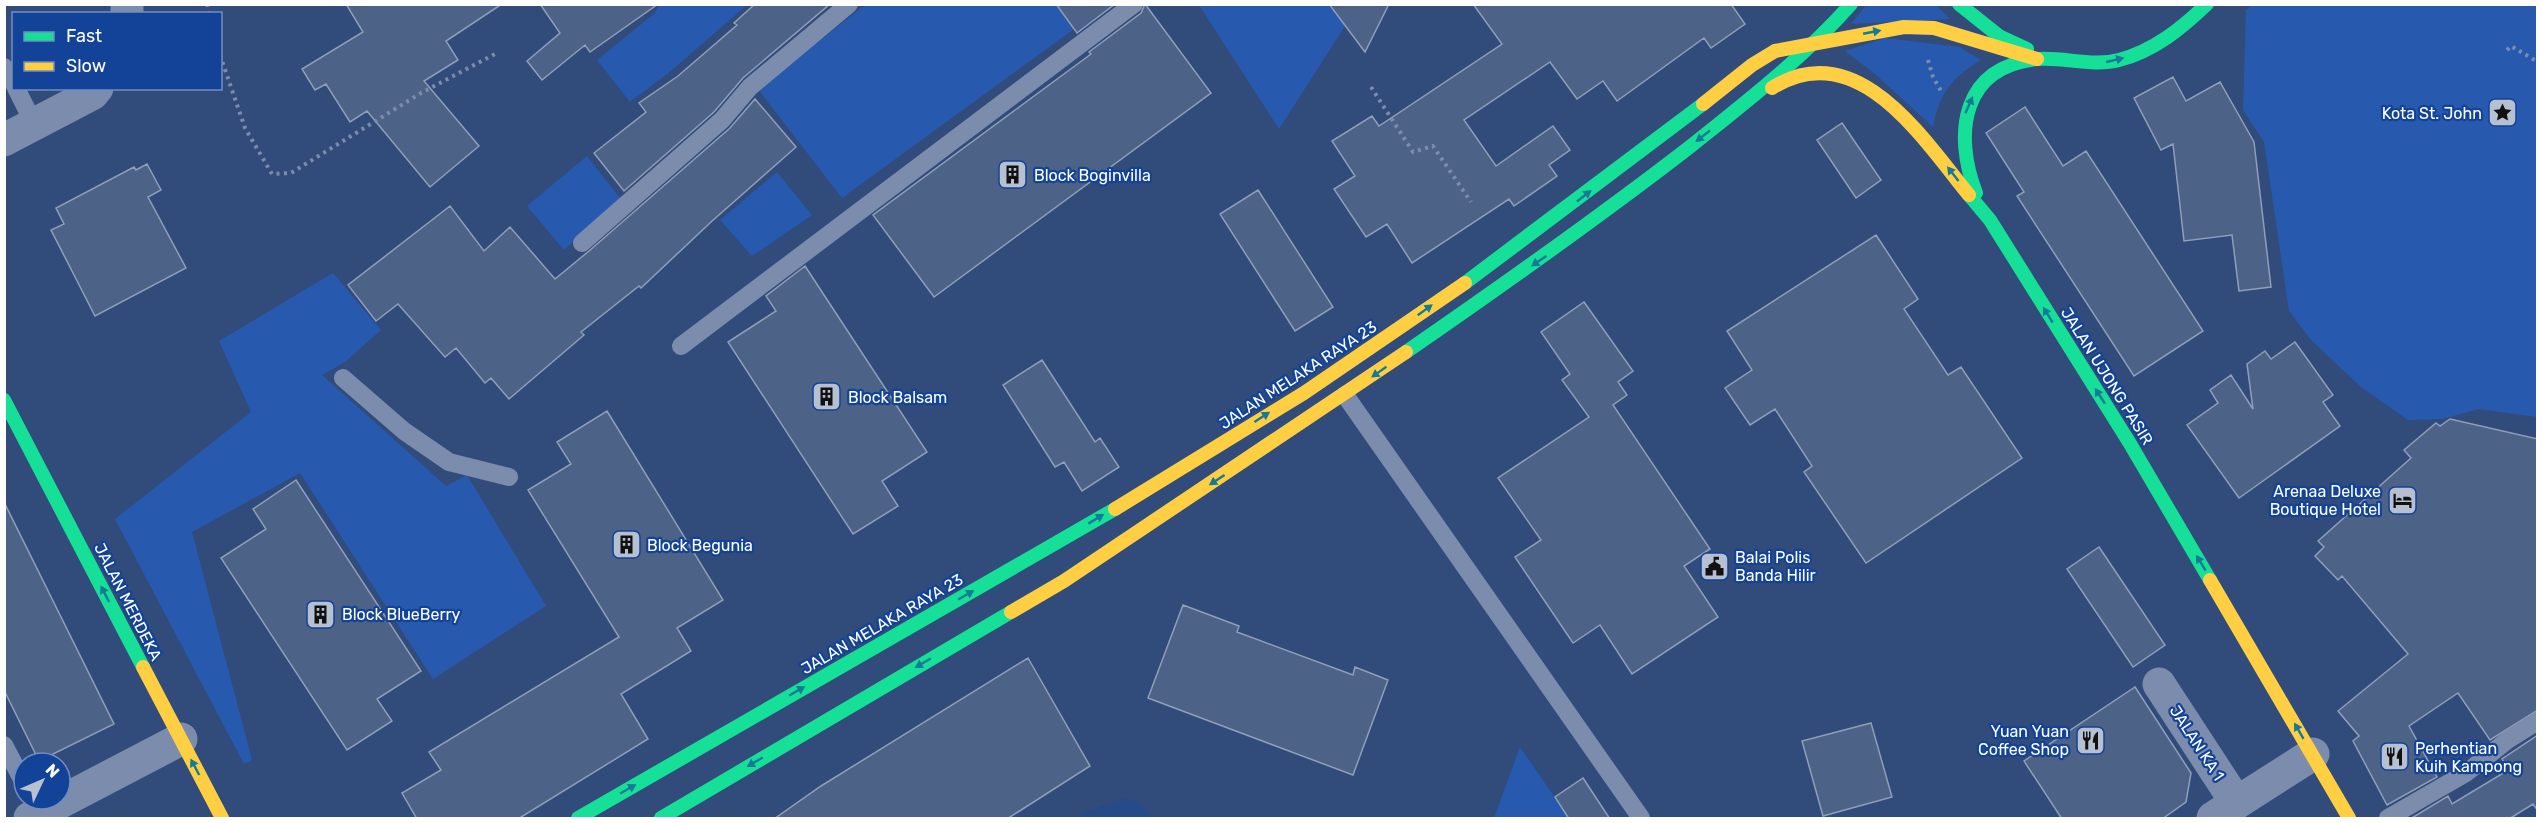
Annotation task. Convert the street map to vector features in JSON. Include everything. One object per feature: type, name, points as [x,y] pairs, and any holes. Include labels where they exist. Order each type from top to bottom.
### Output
[{"type":"main road","points":[[674,815],[1064,580],[1345,395],[1568,241],[1749,100],[1815,44],[1851,4]]},
{"type":"main road","points":[[1959,4],[1999,36],[2057,61]]},
{"type":"main road","points":[[1990,220],[1966,165],[1961,137],[1965,115],[1974,94],[1987,78],[2004,67],[2037,59],[2094,65],[2119,60],[2148,50],[2189,22],[2207,4]]},
{"type":"main road","name":"JALAN MELAKA RAYA 23","points":[[578,819],[1171,475],[1403,326],[1574,204],[1752,65],[1775,51],[1904,27],[1934,28],[2037,59]]},
{"type":"main road","name":"JALAN UJONG PASIR","points":[[1749,100],[1783,81],[1814,74],[1835,75],[1857,81],[1879,93],[1908,120],[1990,220],[2129,442],[2349,819]]},
{"type":"main road","name":"JALAN MERDEKA","points":[[4,400],[222,819]]},
{"type":"main road","points":[[1046,549],[1064,580]]},
{"type":"street","points":[[4,140],[92,94],[95,90]]},
{"type":"street","name":"JALAN KA 1","points":[[2159,684],[2224,810]]},
{"type":"street","points":[[72,792],[181,739]]},
{"type":"street","points":[[2224,810],[2313,754]]},
{"type":"lane","points":[[582,243],[722,120],[750,87],[849,4]]},
{"type":"lane","points":[[681,346],[1134,4]]},
{"type":"lane","points":[[4,67],[12,81]]},
{"type":"lane","points":[[17,90],[34,124]]},
{"type":"lane","points":[[343,378],[404,431],[449,462],[509,477]]},
{"type":"lane","points":[[1345,395],[1641,819]]},
{"type":"lane","points":[[2388,819],[2466,773],[2509,739],[2538,721]]},
{"type":"lane","points":[[4,744],[12,760]]},
{"type":"path","points":[[2507,50],[2511,46],[2538,62]]},
{"type":"path","points":[[222,61],[246,128],[272,174],[291,173],[421,93],[495,54]]},
{"type":"path","points":[[1927,57],[1933,77],[1943,94]]},
{"type":"path","points":[[1371,87],[1413,152],[1433,146],[1471,202]]},
{"type":"shaded area","points":[[2253,4],[2537,5],[2537,417],[2478,409],[2443,419],[2408,420],[2361,387],[2311,340],[2289,311],[2264,142],[2243,110],[2246,10]]},
{"type":"shaded area","points":[[659,5],[747,5],[671,71],[630,102],[597,60],[655,13]]},
{"type":"shaded area","points":[[865,5],[1056,5],[1074,29],[842,198],[758,89]]},
{"type":"shaded area","points":[[1199,5],[1329,5],[1345,26],[1279,129]]},
{"type":"shaded area","points":[[1866,5],[1936,5],[1950,19],[1851,24]]},
{"type":"shaded area","points":[[1885,38],[1959,47],[1981,60],[1962,73],[1948,88],[1939,105],[1933,127],[1875,74],[1845,51]]},
{"type":"shaded area","points":[[587,156],[620,198],[564,250],[527,206]]},
{"type":"shaded area","points":[[777,172],[812,215],[752,256],[720,220]]},
{"type":"shaded area","points":[[333,273],[381,330],[345,362],[322,375],[446,486],[467,475],[546,606],[433,679],[300,473],[192,532],[252,760],[244,764],[115,519],[251,412],[219,341]]},
{"type":"shaded area","points":[[1520,747],[1569,818],[1494,818]]},
{"type":"shaded area","points":[[1126,798],[1141,803],[1154,818],[1084,818],[1081,814]]},
{"type":"building","points":[[346,4],[502,4],[446,41],[458,60],[424,81],[479,146],[430,187],[367,111],[350,122],[326,84],[315,90],[302,69],[363,32]]},
{"type":"building","points":[[540,4],[658,4],[590,52],[585,45],[542,80],[527,61],[560,33]]},
{"type":"building","points":[[755,4],[830,4],[743,78],[714,112],[624,191],[594,153],[646,112],[639,103],[678,76],[737,25],[734,23]]},
{"type":"building","points":[[1056,4],[1115,4],[1077,33]]},
{"type":"building","name":"Block Boginvilla","points":[[1145,4],[1211,93],[934,297],[873,215],[1091,54],[1089,52],[1141,13]]},
{"type":"building","points":[[1329,4],[1389,4],[1365,52]]},
{"type":"building","points":[[1473,4],[1731,4],[1745,24],[1711,48],[1704,38],[1617,101],[1603,81],[1577,99],[1550,62],[1464,120],[1496,166],[1553,126],[1570,150],[1549,165],[1557,176],[1514,206],[1509,199],[1412,263],[1387,224],[1366,237],[1334,189],[1355,176],[1332,141],[1372,116],[1379,126],[1502,44]]},
{"type":"building","points":[[2173,77],[2186,101],[2220,82],[2254,142],[2271,287],[2239,291],[2232,235],[2184,241],[2173,144],[2161,150],[2134,98]]},
{"type":"building","points":[[755,99],[796,147],[641,288],[639,286],[581,332],[584,335],[509,399],[491,378],[485,383],[456,348],[445,357],[398,304],[376,321],[348,285],[450,206],[484,251],[510,227],[555,279],[730,128]]},
{"type":"building","points":[[2025,107],[2063,166],[2086,151],[2203,331],[2134,376],[2017,196],[2024,192],[1986,133]]},
{"type":"building","points":[[1842,123],[1881,180],[1856,198],[1817,140]]},
{"type":"building","points":[[147,164],[161,190],[148,197],[186,268],[95,316],[51,230],[64,224],[56,208],[134,167],[136,170]]},
{"type":"building","points":[[1258,190],[1333,307],[1295,331],[1220,214]]},
{"type":"building","points":[[1876,235],[1918,299],[1904,309],[1948,375],[1961,367],[2022,458],[1866,563],[1804,472],[1812,466],[1775,409],[1750,425],[1725,388],[1752,370],[1727,331]]},
{"type":"building","name":"Block Balsam","points":[[805,266],[927,452],[882,481],[898,506],[853,534],[728,342],[776,311],[766,296]]},
{"type":"building","points":[[1584,302],[1633,371],[1618,382],[1627,395],[1613,405],[1710,549],[1684,566],[1718,617],[1632,674],[1600,625],[1573,643],[1515,557],[1541,540],[1498,478],[1589,417],[1562,380],[1570,374],[1541,332]]},
{"type":"building","points":[[2295,342],[2333,395],[2323,402],[2340,426],[2239,498],[2187,425],[2218,403],[2210,390],[2231,375],[2253,409],[2247,364],[2265,351],[2271,359]]},
{"type":"building","points":[[1042,360],[1095,442],[1100,438],[1119,467],[1082,491],[1064,462],[1055,467],[1003,385]]},
{"type":"building","points":[[607,411],[723,600],[677,628],[691,651],[621,694],[648,739],[518,819],[417,819],[402,793],[441,770],[429,752],[619,637],[528,490],[571,464],[557,442]]},
{"type":"building","points":[[2450,419],[2538,439],[2538,710],[2490,740],[2458,693],[2409,726],[2437,777],[2387,805],[2353,741],[2359,736],[2338,711],[2408,654],[2342,576],[2338,580],[2315,556],[2324,547],[2318,541],[2411,458],[2404,450],[2436,423],[2440,426]]},
{"type":"building","name":"Block BlueBerry","points":[[296,480],[421,671],[377,699],[392,721],[347,750],[221,558],[266,529],[253,509]]},
{"type":"building","points":[[4,502],[114,724],[59,751],[34,751],[4,690]]},
{"type":"building","points":[[2099,547],[2165,645],[2133,667],[2067,569]]},
{"type":"building","points":[[1183,605],[1239,626],[1237,632],[1353,675],[1355,667],[1388,680],[1353,775],[1148,698]]},
{"type":"building","points":[[1028,658],[1090,766],[1007,819],[774,819],[821,786]]},
{"type":"building","points":[[2135,687],[2191,773],[2186,802],[2162,819],[2062,819],[2024,761]]},
{"type":"building","points":[[1871,723],[1892,797],[1823,816],[1802,741]]},
{"type":"building","points":[[2538,735],[2538,811],[2533,804],[2509,819],[2410,819],[2448,796],[2452,804],[2510,769],[2502,759]]},
{"type":"building","points":[[1583,778],[1610,819],[1569,819],[1555,797]]},
{"type":"traffic: fast","points":[[1406,352],[1550,251],[1691,146],[1794,61],[1851,4]]},
{"type":"traffic: fast","points":[[1959,4],[1999,36],[2027,49]]},
{"type":"traffic: fast","points":[[1976,193],[1965,148],[1965,126],[1970,106],[1979,89],[1993,74],[2013,64],[2038,59],[2099,63],[2132,56],[2167,38],[2207,4]]},
{"type":"traffic: fast","points":[[1465,283],[1703,104]]},
{"type":"traffic: fast","points":[[1969,195],[1990,220],[2129,442],[2210,580]]},
{"type":"traffic: fast","points":[[4,400],[143,667]]},
{"type":"traffic: fast","points":[[578,818],[1115,509]]},
{"type":"traffic: fast","points":[[661,818],[1011,612]]},
{"type":"traffic: slow","points":[[1703,104],[1752,65],[1775,51],[1904,27],[1934,28],[2037,59]]},
{"type":"traffic: slow","points":[[1772,88],[1803,75],[1832,74],[1860,83],[1885,100],[1909,122],[1969,195]]},
{"type":"traffic: slow","points":[[1115,509],[1304,393],[1465,283]]},
{"type":"traffic: slow","points":[[1011,612],[1064,581],[1406,352]]},
{"type":"traffic: slow","points":[[2210,580],[2349,818]]},
{"type":"traffic: slow","points":[[143,667],[222,818]]},
{"type":"place","name":"Kota St. John","points":[[2503,113]]},
{"type":"place","name":"Block Boginvilla","points":[[1013,175]]},
{"type":"place","name":"Block Balsam","points":[[827,397]]},
{"type":"place","name":"Arenaa Deluxe Boutique Hotel","points":[[2402,500]]},
{"type":"place","name":"Block Begunia","points":[[626,545]]},
{"type":"place","name":"Balai Polis Banda Hilir","points":[[1714,566]]},
{"type":"place","name":"Block BlueBerry","points":[[321,614]]},
{"type":"place","name":"Yuan Yuan Coffee Shop","points":[[2090,740]]},
{"type":"place","name":"Perhentian Kuih Kampong","points":[[2394,757]]}]
